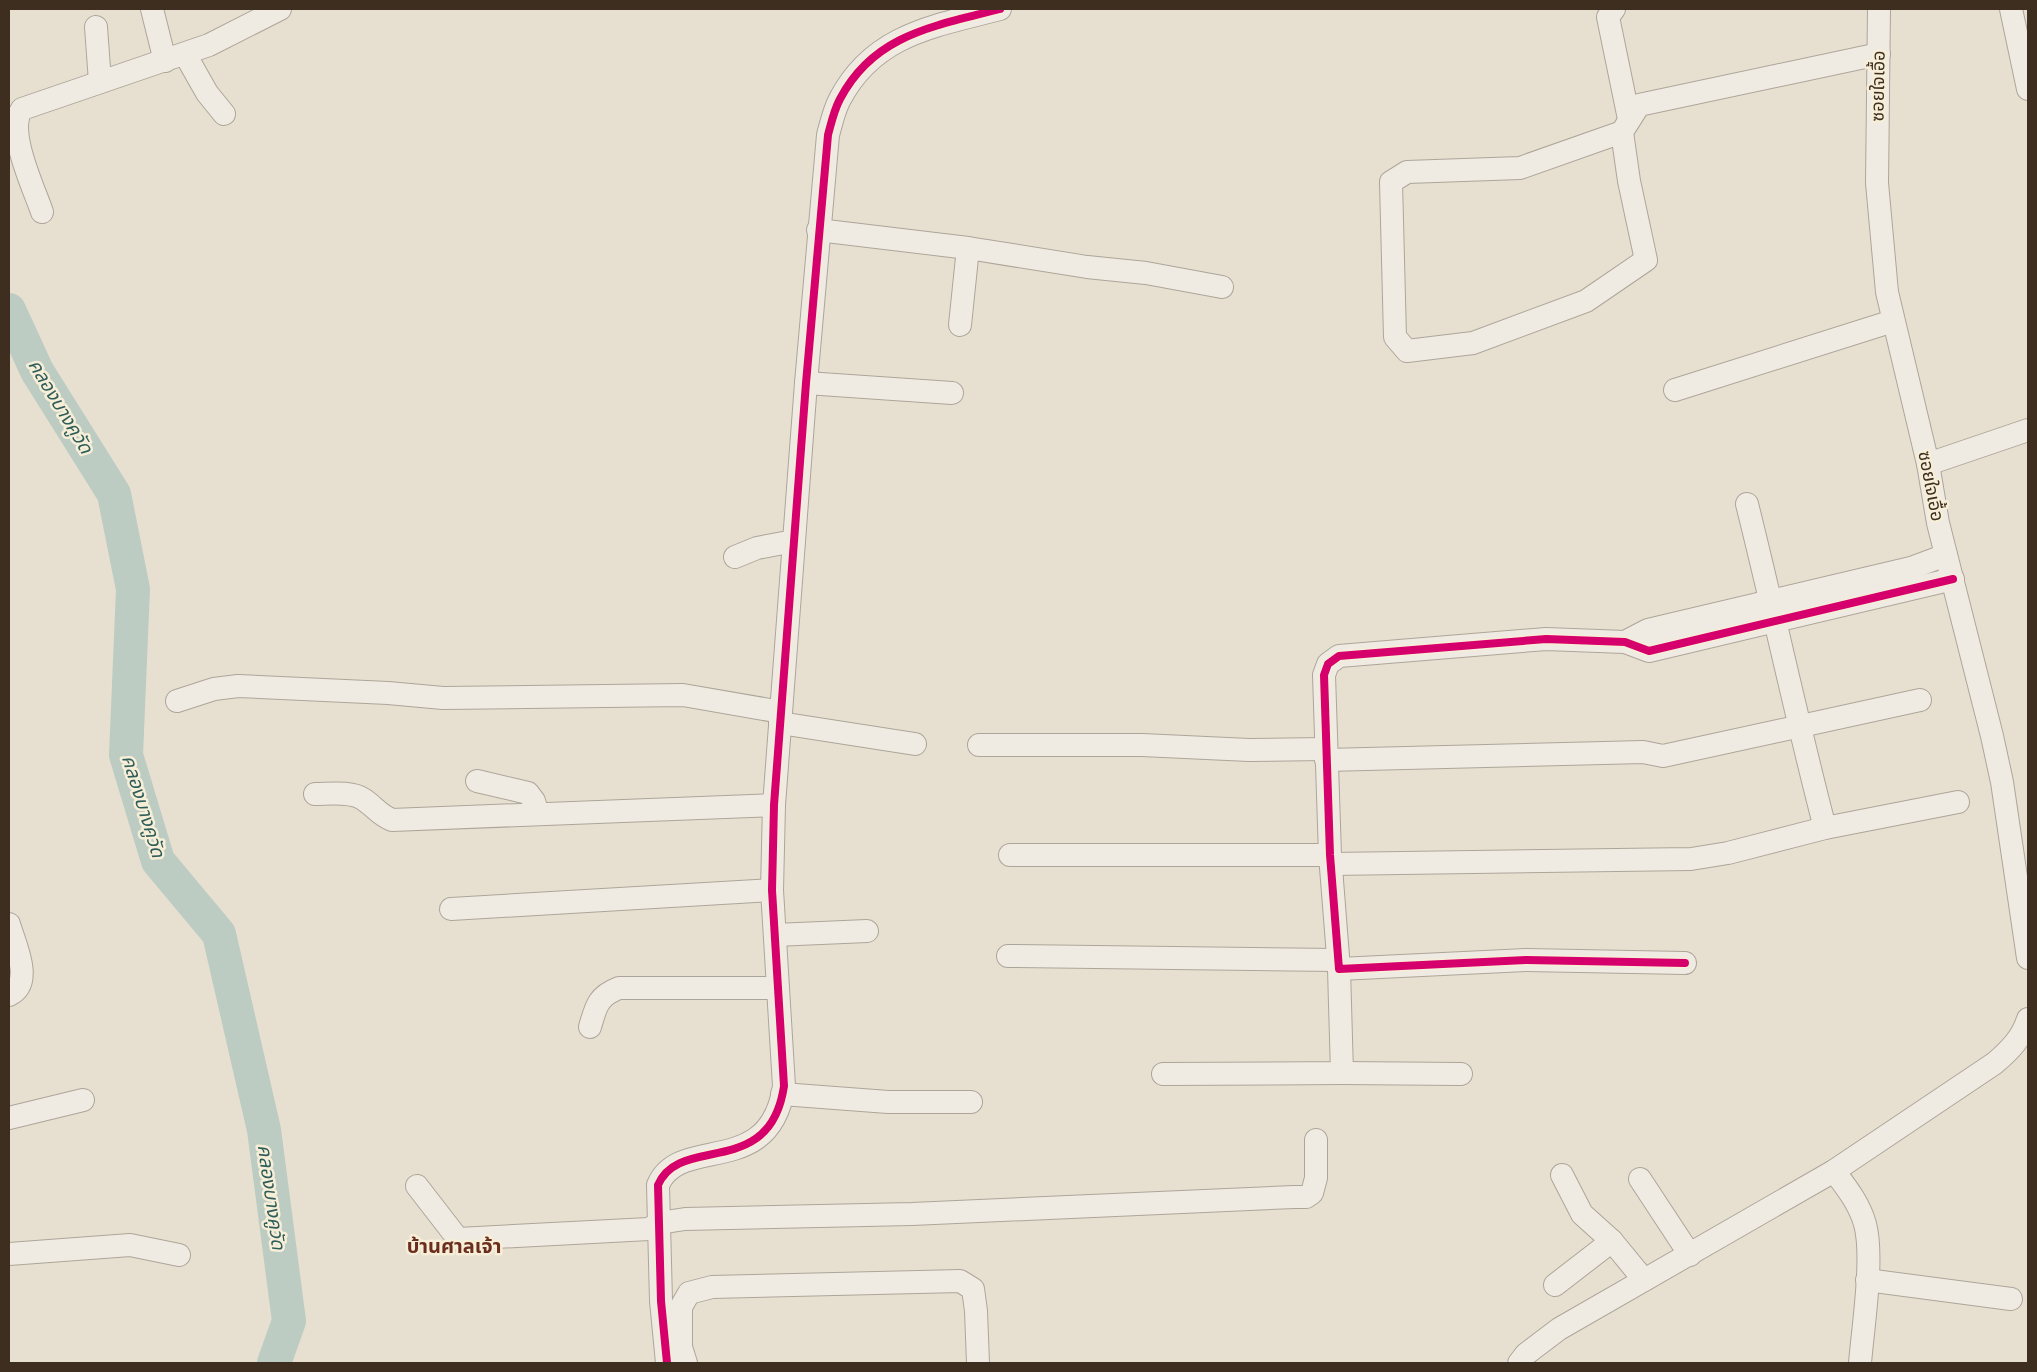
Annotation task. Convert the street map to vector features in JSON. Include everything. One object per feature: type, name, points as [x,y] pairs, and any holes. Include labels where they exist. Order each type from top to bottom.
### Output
[{"type":"street","points":[[152,9],[175,58],[224,114]]},
{"type":"street","points":[[42,212],[17,138],[16,124],[18,114],[29,105],[175,58],[209,45],[280,9]]},
{"type":"street","points":[[667,1363],[661,1301],[658,1185],[662,1175],[672,1168],[694,1159],[741,1147],[759,1137],[772,1125],[782,1094],[772,890],[774,805],[818,230],[828,135],[839,101],[852,78],[876,53],[900,39],[934,26],[1000,9]]},
{"type":"street","points":[[1614,9],[1608,17],[1626,126],[1629,181],[1646,260],[1586,301],[1473,343],[1407,351],[1395,338],[1390,182],[1407,172],[1520,168],[1626,126],[1639,105],[1879,54]]},
{"type":"street","name":"ซอยใจเอื้อ","points":[[1879,9],[1877,183],[1885,272],[1893,321],[1928,464],[1938,524],[2002,782],[2028,958]]},
{"type":"street","points":[[2011,9],[2028,89]]},
{"type":"street","points":[[96,27],[100,82]]},
{"type":"street","points":[[818,230],[968,248],[1087,267],[1146,273],[1222,287]]},
{"type":"street","points":[[960,325],[968,248]]},
{"type":"street","points":[[1675,390],[1893,321]]},
{"type":"street","points":[[806,382],[952,393]]},
{"type":"street","points":[[1928,464],[2028,430]]},
{"type":"street","points":[[1747,504],[1774,611],[1798,726],[1825,828]]},
{"type":"street","points":[[735,557],[757,548],[794,541]]},
{"type":"street","points":[[1774,611],[1912,568],[1946,555]]},
{"type":"street","points":[[1342,1073],[1339,964],[1326,754],[1324,675],[1328,664],[1339,656],[1546,639],[1625,642],[1648,630],[1774,611],[1953,579]]},
{"type":"street","points":[[177,701],[214,689],[238,686],[388,693],[443,698],[683,695],[915,744]]},
{"type":"street","points":[[979,745],[1142,745],[1326,754],[1642,752],[1663,756],[1920,700]]},
{"type":"street","points":[[477,780],[528,793],[534,801],[538,814]]},
{"type":"street","points":[[315,794],[355,796],[364,799],[382,817],[392,820],[774,805]]},
{"type":"street","points":[[1010,855],[1331,859],[1691,859],[1728,853],[1825,828],[1958,802]]},
{"type":"street","points":[[451,909],[772,890]]},
{"type":"street","points":[[9,924],[23,974],[18,988],[9,995]]},
{"type":"street","points":[[775,935],[867,932]]},
{"type":"street","points":[[1008,956],[1339,964],[1526,960],[1685,962]]},
{"type":"street","points":[[590,1027],[600,1000],[606,993],[619,988],[778,988]]},
{"type":"street","points":[[1519,1363],[1526,1354],[1559,1329],[1690,1255],[1834,1170],[1995,1063],[2014,1046],[2024,1032],[2028,1018]]},
{"type":"street","points":[[1163,1074],[1462,1074]]},
{"type":"street","points":[[782,1094],[888,1102],[971,1102]]},
{"type":"street","points":[[9,1118],[83,1100]]},
{"type":"street","points":[[417,1186],[458,1239],[649,1229],[659,1223],[686,1219],[912,1214],[1306,1197],[1312,1193],[1316,1178],[1316,1140]]},
{"type":"street","points":[[1834,1170],[1857,1203],[1865,1225],[1867,1280],[1860,1363]]},
{"type":"street","points":[[1562,1175],[1582,1214],[1612,1241],[1644,1280]]},
{"type":"street","points":[[1640,1179],[1690,1255]]},
{"type":"street","points":[[1555,1284],[1612,1241]]},
{"type":"street","points":[[9,1254],[130,1245],[179,1255]]},
{"type":"street","points":[[1867,1280],[2011,1299]]},
{"type":"street","points":[[686,1363],[681,1347],[681,1306],[689,1293],[712,1287],[960,1281],[973,1289],[976,1311],[978,1363]]},
{"type":"waterway","name":"คลองบางคูวัด","points":[[9,310],[37,371],[114,494],[133,589],[126,755],[158,861],[219,934],[264,1130],[289,1321],[274,1363]]},
{"type":"cycle path","points":[[667,1363],[661,1301],[658,1185],[669,1170],[685,1161],[724,1152],[744,1145],[762,1134],[775,1115],[784,1086],[772,890],[774,805],[806,383],[828,135],[838,103],[854,77],[870,60],[888,46],[930,28],[1000,9]]},
{"type":"cycle path","points":[[1685,963],[1526,960],[1339,969],[1330,855],[1324,675],[1328,664],[1339,656],[1546,639],[1625,642],[1649,651],[1953,579]]},
{"type":"district","name":"บ้านศาลเจ้า","points":[[454,1246]]}]
